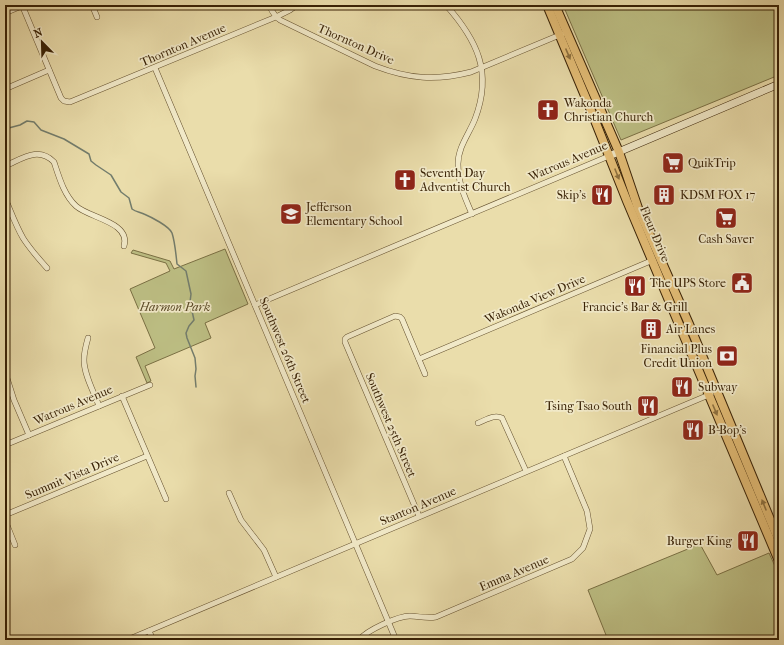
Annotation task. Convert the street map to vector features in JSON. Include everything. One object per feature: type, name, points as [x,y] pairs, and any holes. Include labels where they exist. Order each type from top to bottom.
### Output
[{"type":"main road","name":"Fleur Drive","points":[[547,5],[563,33],[619,152],[656,259],[709,394],[779,560]]},
{"type":"main road","name":"Fleur Drive","points":[[555,5],[563,33],[588,103],[609,156],[717,391],[779,541]]},
{"type":"street","points":[[5,13],[23,5],[49,70],[5,89]]},
{"type":"street","points":[[92,5],[97,17]]},
{"type":"street","points":[[269,5],[276,17]]},
{"type":"street","name":"Thornton Avenue","points":[[49,70],[61,98],[67,102],[74,102],[276,17],[297,5]]},
{"type":"street","points":[[446,5],[470,36],[480,59],[482,68],[482,86],[478,109],[462,144],[458,164],[460,184],[472,214]]},
{"type":"street","name":"Thornton Drive","points":[[276,17],[375,66],[402,75],[430,78],[472,72],[563,33]]},
{"type":"street","name":"Southwest 26th Street","points":[[155,68],[396,640]]},
{"type":"street","name":"Watrous Avenue","points":[[255,306],[779,84]]},
{"type":"street","points":[[5,166],[33,154],[44,155],[50,158],[54,162],[66,194],[71,201],[83,211],[118,227],[125,237],[126,241],[124,246]]},
{"type":"street","points":[[5,198],[24,239],[46,268]]},
{"type":"street","name":"Wakonda View Drive","points":[[419,359],[656,259]]},
{"type":"street","name":"Southwest 25th Street","points":[[419,359],[403,322],[398,316],[345,339],[419,516]]},
{"type":"street","points":[[88,338],[84,361],[85,370],[99,406]]},
{"type":"street","points":[[419,359],[425,374]]},
{"type":"street","points":[[5,372],[14,400],[30,435]]},
{"type":"street","name":"Watrous Avenue","points":[[5,445],[150,385]]},
{"type":"street","name":"Stanton Avenue","points":[[127,640],[717,391]]},
{"type":"street","points":[[122,396],[166,499]]},
{"type":"street","points":[[478,423],[494,416],[502,418],[526,471]]},
{"type":"street","name":"Summit Vista Drive","points":[[5,515],[147,456]]},
{"type":"street","name":"Emma Avenue","points":[[359,640],[366,633],[399,618],[408,616],[430,618],[439,616],[572,559],[583,548],[590,529],[587,511],[564,456]]},
{"type":"street","points":[[229,493],[241,520],[264,550],[276,577]]},
{"type":"street","points":[[5,520],[15,544]]},
{"type":"street","points":[[149,631],[153,640]]},
{"type":"green space","points":[[563,5],[779,5],[779,75],[621,140]]},
{"type":"green space","name":"Harmon Park","points":[[225,249],[248,304],[205,323],[211,338],[145,366],[151,381],[147,383],[136,357],[155,348],[130,289],[170,271],[166,263],[131,253],[133,250],[170,261],[174,269]]},
{"type":"green space","points":[[700,544],[717,575],[769,553],[779,575],[779,638],[774,640],[608,640],[588,590]]},
{"type":"waterway","points":[[5,129],[20,125],[27,121],[34,122],[41,130],[64,139],[89,154],[91,161],[111,175],[121,192],[129,198],[132,209],[155,219],[170,230],[174,240],[177,264],[186,271],[191,294],[190,302],[194,320],[186,333],[195,358],[196,387]]},
{"type":"place","name":"Wakonda Christian Church","points":[[548,110]]},
{"type":"place","name":"QuikTrip","points":[[673,163]]},
{"type":"place","name":"Seventh Day Adventist Church","points":[[405,180]]},
{"type":"place","name":"Skip's","points":[[602,195]]},
{"type":"place","name":"KDSM FOX 17","points":[[664,195]]},
{"type":"place","name":"Jefferson Elementary School","points":[[291,214]]},
{"type":"place","name":"Cash Saver","points":[[726,218]]},
{"type":"place","name":"The UPS Store","points":[[742,283]]},
{"type":"place","name":"Francie's Bar & Grill","points":[[635,286]]},
{"type":"place","name":"Air Lanes","points":[[651,329]]},
{"type":"place","name":"Financial Plus Credit Union","points":[[727,356]]},
{"type":"place","name":"Subway","points":[[682,387]]},
{"type":"place","name":"Tsing Tsao South","points":[[648,406]]},
{"type":"place","name":"B-Bop's","points":[[693,430]]},
{"type":"place","name":"Burger King","points":[[748,541]]}]
